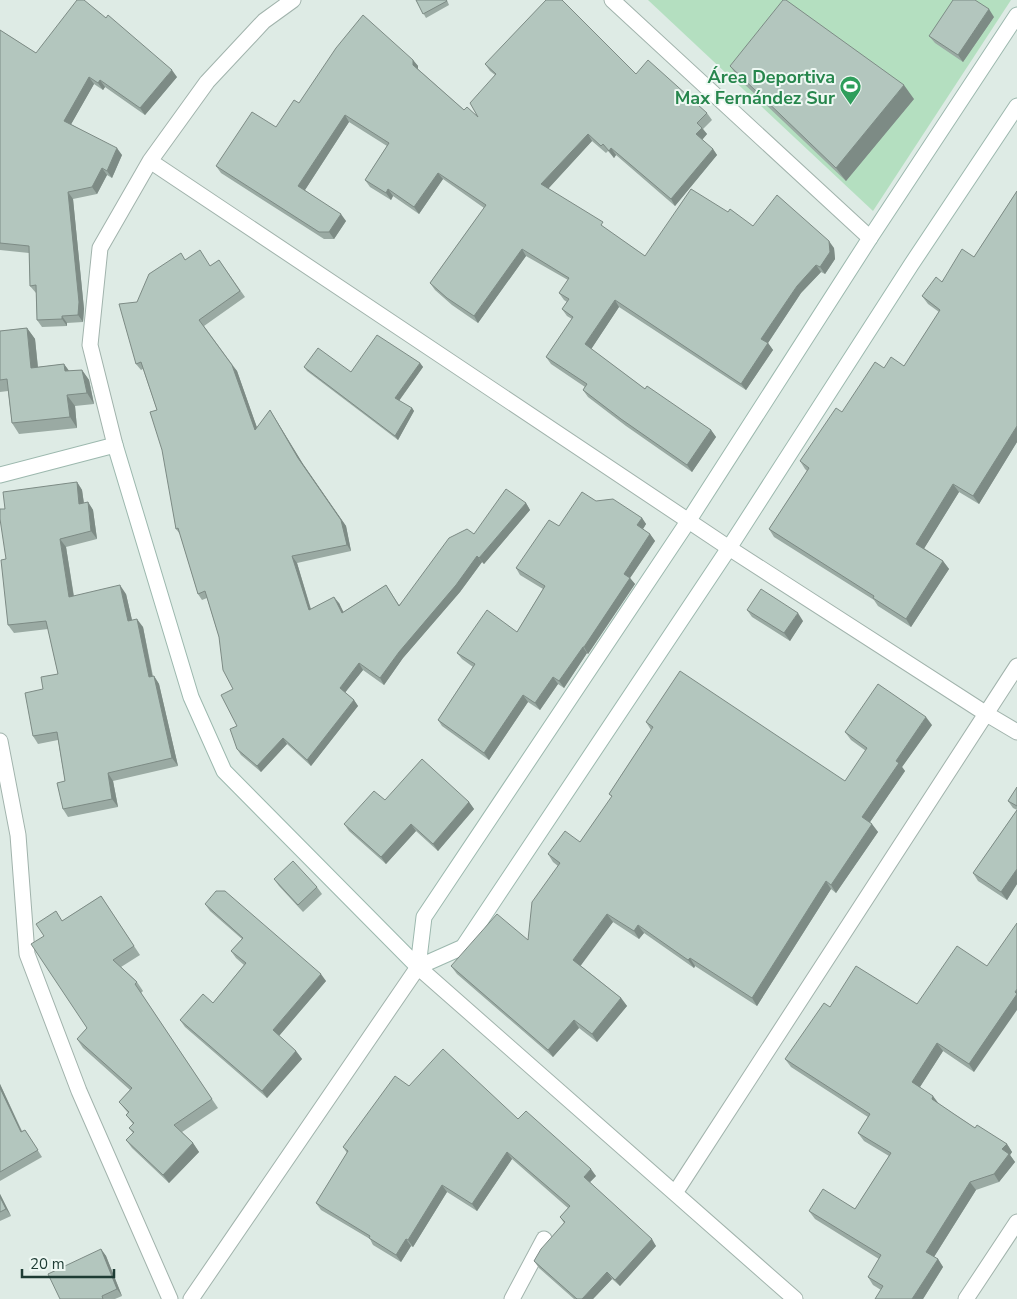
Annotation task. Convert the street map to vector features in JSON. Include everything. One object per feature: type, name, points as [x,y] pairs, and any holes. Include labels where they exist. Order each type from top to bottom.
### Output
[{"type":"street","points":[[293,0],[264,22],[207,82],[150,161],[100,248],[90,346],[115,446],[191,697],[224,771],[418,967],[795,1299]]},
{"type":"street","points":[[612,0],[870,238]]},
{"type":"street","points":[[191,1299],[418,967],[424,917],[689,520],[870,238],[1017,15]]},
{"type":"street","points":[[418,967],[463,947],[729,548],[906,273],[1017,106]]},
{"type":"street","points":[[150,161],[729,548],[986,714],[1017,732]]},
{"type":"street","points":[[0,475],[115,446]]},
{"type":"street","points":[[675,1193],[1017,666]]},
{"type":"street","points":[[0,741],[18,835],[28,954],[79,1091],[170,1299]]},
{"type":"street","points":[[966,1299],[1017,1222]]},
{"type":"street","points":[[512,1299],[544,1240]]},
{"type":"green space","name":"Área Deportiva Max Fernández Sur","points":[[648,0],[1011,0],[873,211]]},
{"type":"building","points":[[77,0],[84,0],[106,18],[108,15],[172,70],[140,108],[100,80],[98,83],[89,77],[64,121],[117,148],[107,171],[102,168],[92,187],[68,192],[79,302],[78,315],[62,316],[62,319],[37,320],[36,285],[30,286],[29,246],[0,243],[0,30],[36,53]]},
{"type":"building","points":[[416,0],[446,0],[447,1],[423,14]]},
{"type":"building","points":[[546,0],[562,0],[636,74],[648,60],[707,113],[697,123],[702,128],[696,134],[713,149],[671,199],[611,148],[609,151],[603,144],[601,146],[588,134],[541,184],[603,222],[601,225],[645,256],[691,189],[728,212],[730,209],[753,226],[777,195],[829,241],[830,252],[820,267],[816,265],[797,286],[761,339],[768,343],[741,384],[615,300],[585,344],[645,389],[647,386],[711,430],[687,465],[583,390],[587,384],[546,357],[573,317],[562,309],[569,299],[559,293],[569,278],[522,249],[474,316],[447,298],[430,283],[486,205],[438,173],[414,207],[388,189],[386,193],[365,180],[389,143],[345,115],[298,186],[341,214],[329,232],[319,232],[216,166],[252,112],[276,127],[294,100],[299,103],[336,48],[363,15],[413,60],[413,65],[464,110],[467,107],[478,117],[470,103],[496,74],[485,64]]},
{"type":"building","points":[[783,0],[786,0],[904,85],[836,168],[730,66]]},
{"type":"building","points":[[953,0],[975,0],[989,9],[958,55],[929,36]]},
{"type":"building","points":[[1017,191],[1017,426],[973,496],[953,484],[916,544],[943,561],[906,619],[873,598],[874,596],[769,529],[809,468],[800,461],[836,408],[842,412],[875,362],[884,368],[891,357],[904,366],[940,310],[922,296],[936,277],[942,282],[962,249],[974,257]]},
{"type":"building","points":[[200,250],[210,266],[219,260],[240,291],[199,320],[232,365],[255,430],[270,410],[298,458],[341,520],[347,545],[292,556],[309,610],[334,597],[342,613],[386,585],[399,606],[449,538],[467,529],[474,534],[506,489],[526,503],[479,558],[477,556],[456,585],[399,652],[380,678],[359,663],[340,688],[354,700],[307,760],[283,738],[257,766],[237,749],[230,729],[237,726],[221,695],[233,689],[223,670],[219,637],[205,591],[198,594],[178,528],[176,529],[162,450],[150,412],[157,410],[141,362],[136,364],[119,304],[137,302],[149,274],[181,253],[185,260]]},
{"type":"building","points":[[27,328],[31,368],[64,364],[65,371],[82,370],[87,393],[67,395],[70,417],[12,423],[7,379],[0,380],[0,331]]},
{"type":"building","points":[[377,335],[420,363],[395,398],[412,408],[395,436],[304,367],[318,348],[351,372]]},
{"type":"building","points":[[77,482],[79,504],[88,502],[91,531],[60,539],[69,597],[120,585],[128,621],[137,619],[149,677],[154,676],[172,758],[108,773],[112,799],[63,809],[57,783],[65,781],[57,732],[33,736],[25,693],[43,689],[41,677],[58,674],[46,621],[8,625],[1,560],[6,559],[0,509],[5,509],[3,492]]},
{"type":"building","points":[[582,492],[596,501],[613,499],[642,518],[637,525],[650,534],[624,574],[630,578],[559,681],[553,677],[535,703],[523,695],[484,753],[438,720],[475,664],[457,653],[487,610],[517,632],[545,586],[516,568],[549,520],[559,526]]},
{"type":"building","points":[[761,589],[798,613],[784,633],[747,610]]},
{"type":"building","points":[[680,671],[845,781],[867,748],[845,732],[878,684],[926,717],[896,761],[899,763],[862,817],[872,824],[831,885],[826,881],[752,998],[690,958],[688,960],[638,925],[634,931],[607,914],[573,960],[621,998],[592,1034],[574,1020],[548,1050],[451,966],[497,914],[528,940],[532,902],[560,863],[548,854],[565,831],[580,842],[612,796],[609,794],[653,727],[646,722]]},
{"type":"building","points":[[422,759],[469,802],[433,844],[411,824],[381,857],[344,824],[374,791],[385,800]]},
{"type":"building","points":[[1017,787],[1017,806],[1008,801]]},
{"type":"building","points":[[1017,810],[1017,869],[1001,892],[973,873]]},
{"type":"building","points":[[293,861],[317,887],[298,905],[274,879]]},
{"type":"building","points":[[216,891],[225,891],[321,974],[273,1030],[296,1051],[262,1091],[180,1020],[203,994],[213,1003],[246,963],[231,951],[243,938],[205,904]]},
{"type":"building","points":[[101,896],[134,946],[113,960],[137,982],[135,984],[212,1099],[174,1125],[193,1143],[163,1175],[126,1140],[134,1132],[129,1128],[134,1123],[126,1115],[129,1112],[119,1102],[132,1088],[77,1039],[87,1028],[31,944],[44,936],[36,924],[56,911],[62,921]]},
{"type":"building","points":[[1017,923],[1017,989],[1015,992],[1017,994],[969,1064],[937,1043],[912,1082],[933,1096],[932,1099],[975,1128],[977,1125],[1007,1144],[1002,1149],[1009,1154],[994,1174],[970,1182],[926,1252],[938,1259],[912,1299],[875,1299],[883,1286],[868,1277],[881,1255],[809,1211],[823,1189],[855,1209],[891,1153],[858,1133],[870,1114],[785,1059],[824,1003],[830,1007],[856,966],[917,1004],[957,946],[987,966]]},
{"type":"building","points":[[443,1049],[518,1119],[526,1111],[591,1169],[584,1177],[652,1239],[615,1280],[607,1272],[582,1299],[577,1299],[534,1261],[541,1249],[565,1222],[560,1217],[570,1206],[507,1152],[472,1204],[442,1185],[408,1240],[406,1239],[396,1255],[369,1238],[370,1236],[316,1203],[348,1151],[343,1147],[395,1076],[409,1086]]},
{"type":"building","points":[[0,1088],[21,1132],[25,1130],[38,1150],[0,1172]]},
{"type":"building","points":[[0,1197],[6,1209],[0,1212]]},
{"type":"building","points":[[101,1249],[117,1289],[102,1296],[103,1299],[60,1299],[48,1274]]},
{"type":"place","name":"Área Deportiva Max Fernández Sur","points":[[851,106]]}]
